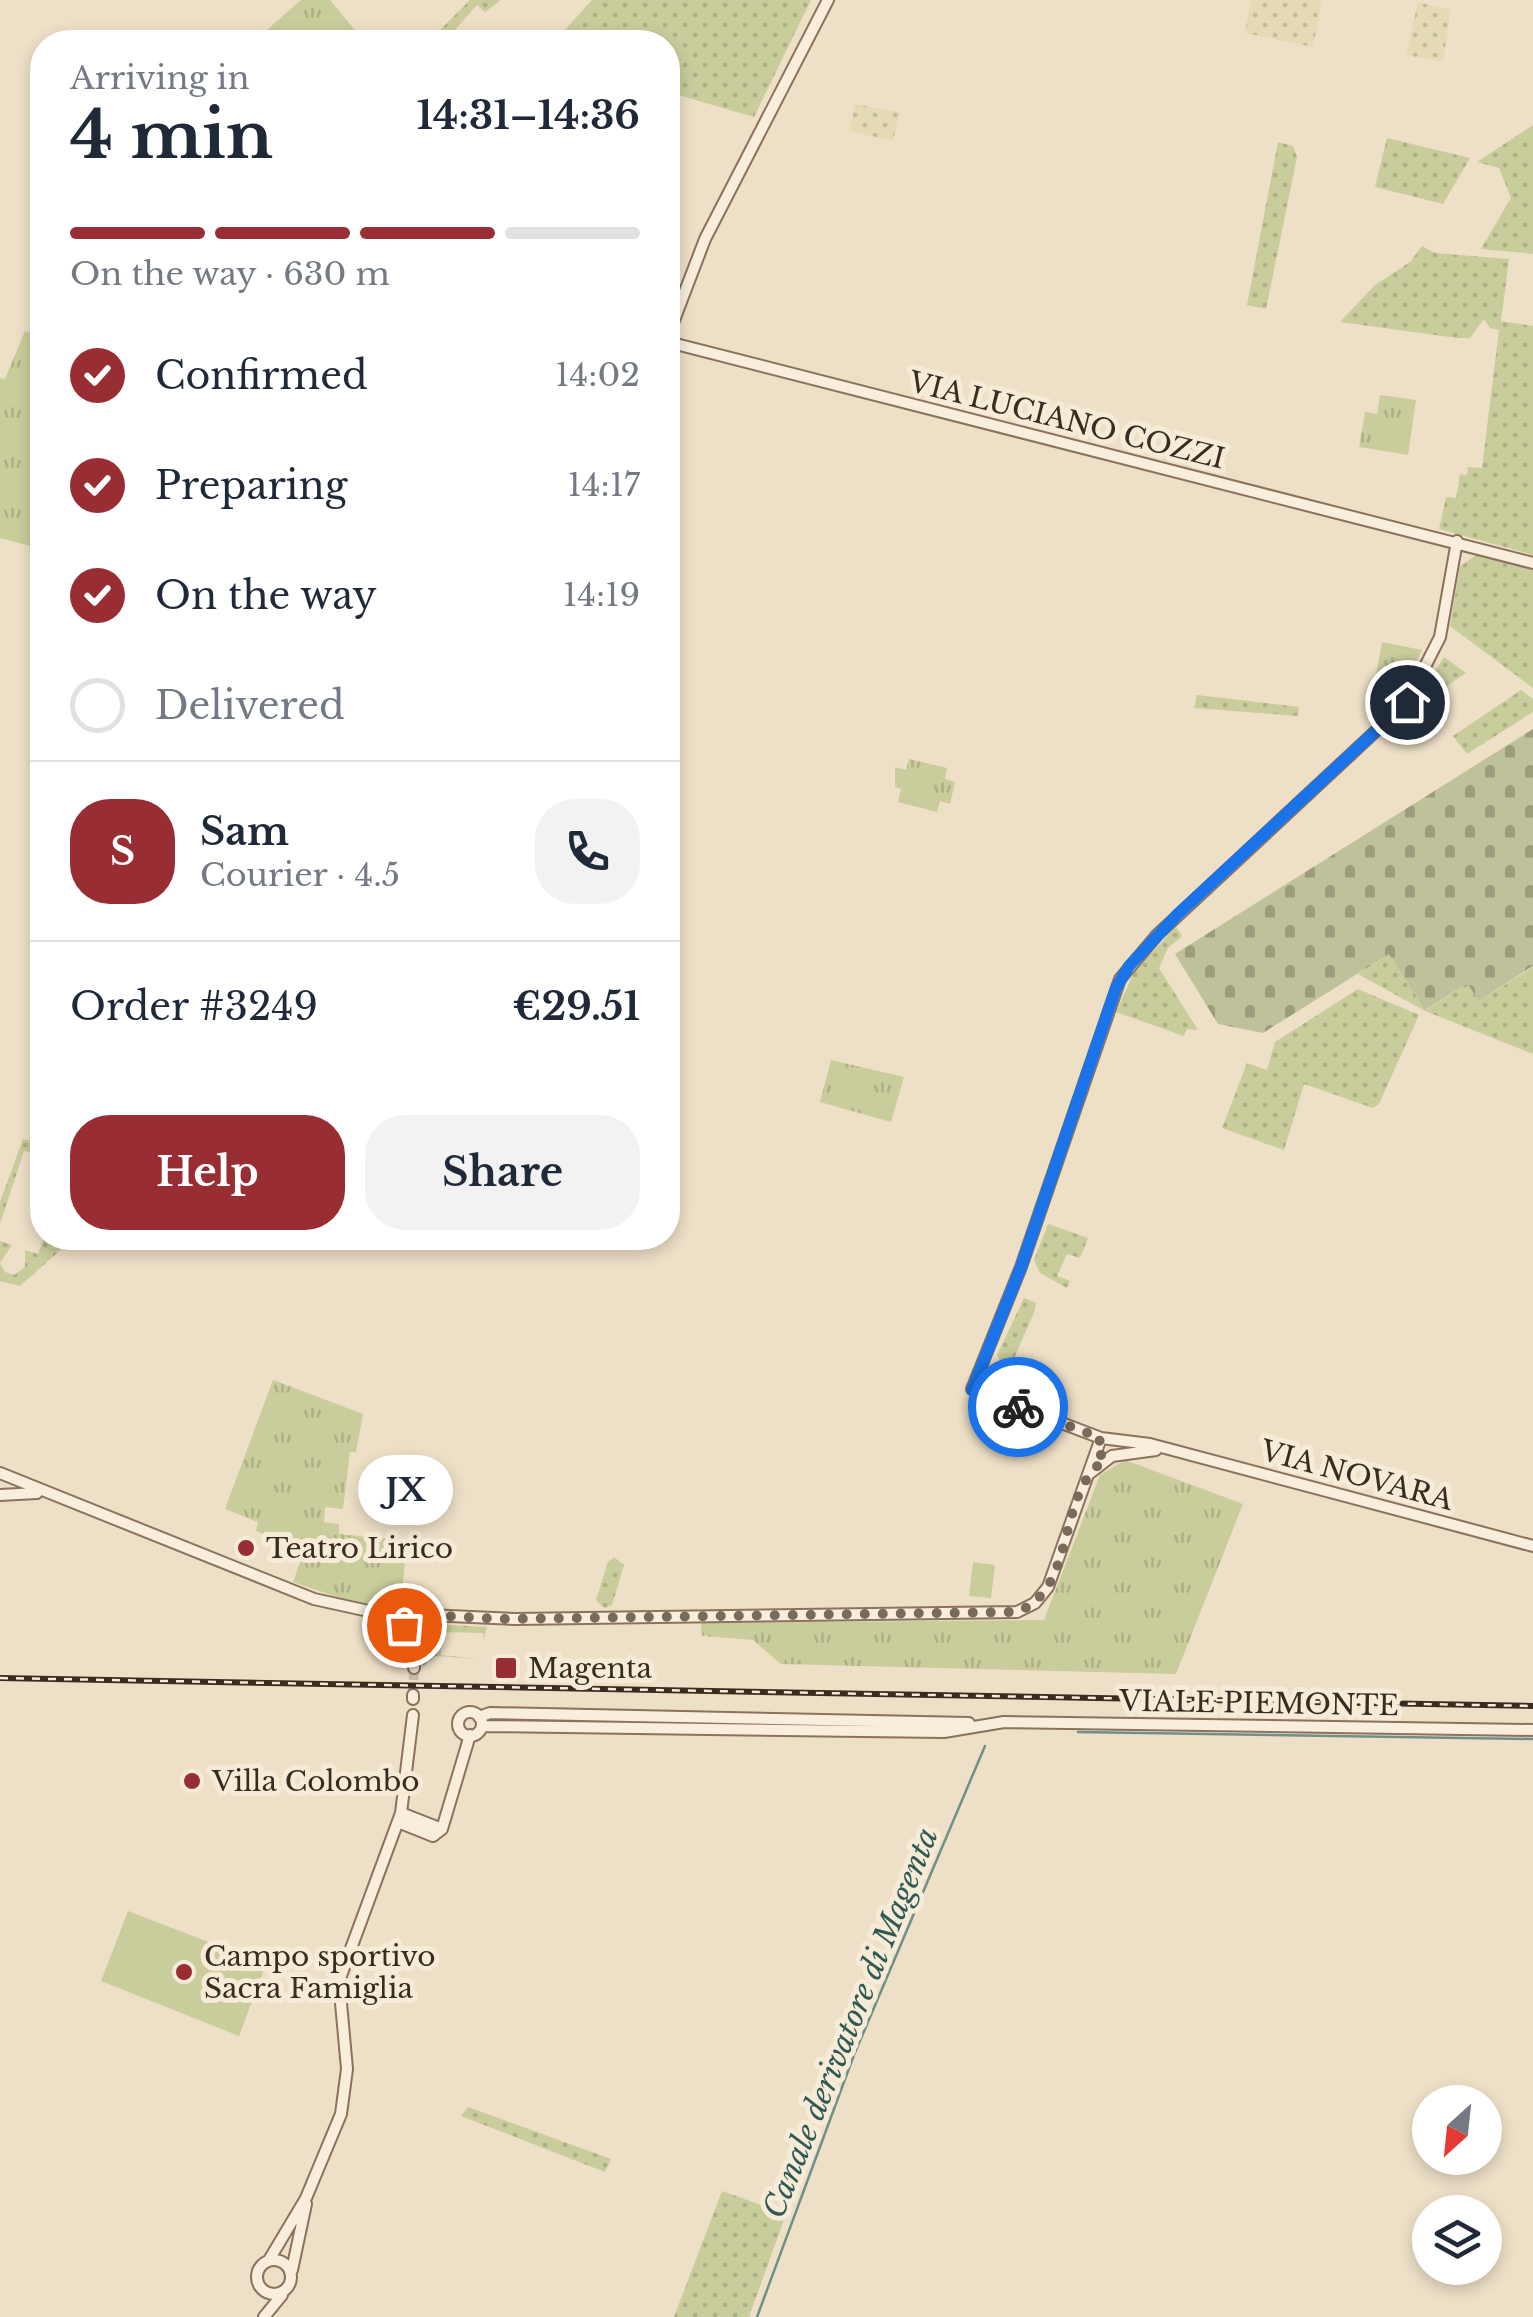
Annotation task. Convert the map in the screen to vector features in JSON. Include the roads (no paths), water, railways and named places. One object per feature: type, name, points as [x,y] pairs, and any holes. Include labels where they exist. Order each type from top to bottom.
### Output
[{"type":"street","points":[[680,306],[705,238],[828,0]]},
{"type":"street","name":"VIA LUCIANO COZZI","points":[[680,342],[1533,563]]},
{"type":"street","points":[[1109,1458],[1101,1443],[1087,1433],[972,1390],[1021,1267],[1120,980],[1157,934],[1407,702],[1440,636],[1457,541]]},
{"type":"street","points":[[1101,1443],[1109,1458]]},
{"type":"street","points":[[428,1615],[500,1619],[1017,1612],[1035,1603],[1048,1587],[1101,1443]]},
{"type":"street","name":"VIA NOVARA","points":[[1101,1443],[1170,1450],[1533,1546]]},
{"type":"street","name":"VIA NOVARA","points":[[1109,1458],[1170,1450]]},
{"type":"street","points":[[1084,1482],[1109,1458]]},
{"type":"street","points":[[3,1474],[12,1482],[4,1494]]},
{"type":"street","points":[[3,1474],[314,1599],[400,1618],[415,1628]]},
{"type":"street","points":[[4,1494],[48,1494]]},
{"type":"street","points":[[400,1618],[402,1605],[414,1600],[424,1604],[428,1615],[424,1624],[415,1628]]},
{"type":"street","points":[[414,1668],[415,1628]]},
{"type":"street","points":[[399,1817],[433,1836],[442,1829],[470,1736],[480,1721],[468,1712],[460,1718],[460,1730],[470,1736]]},
{"type":"street","name":"VIALE PIEMONTE","points":[[480,1721],[490,1713],[1533,1730]]},
{"type":"street","points":[[261,2317],[285,2291],[306,2198],[346,2090],[338,1981],[399,1817],[413,1716]]},
{"type":"street","points":[[261,2317],[258,2270],[270,2260],[306,2198]]},
{"type":"street","points":[[270,2260],[286,2263],[292,2272]]},
{"type":"street","points":[[259,2286],[274,2294],[285,2291]]},
{"type":"waterway","name":"Canale derivatore di Magenta","points":[[1078,1732],[1533,1739]]},
{"type":"waterway","name":"Canale derivatore di Magenta","points":[[757,2317],[854,2055],[985,1746]]},
{"type":"tunnel","points":[[413,1695],[414,1668]]},
{"type":"railway","points":[[0,1678],[1533,1706]]},
{"type":"place","name":"Teatro Lirico","points":[[246,1548]]},
{"type":"place","name":"JX","points":[[404,1625]]},
{"type":"place","name":"Magenta","points":[[506,1668]]},
{"type":"place","name":"Villa Colombo","points":[[192,1781]]},
{"type":"place","name":"Campo sportivo Sacra Famiglia","points":[[184,1972]]}]
